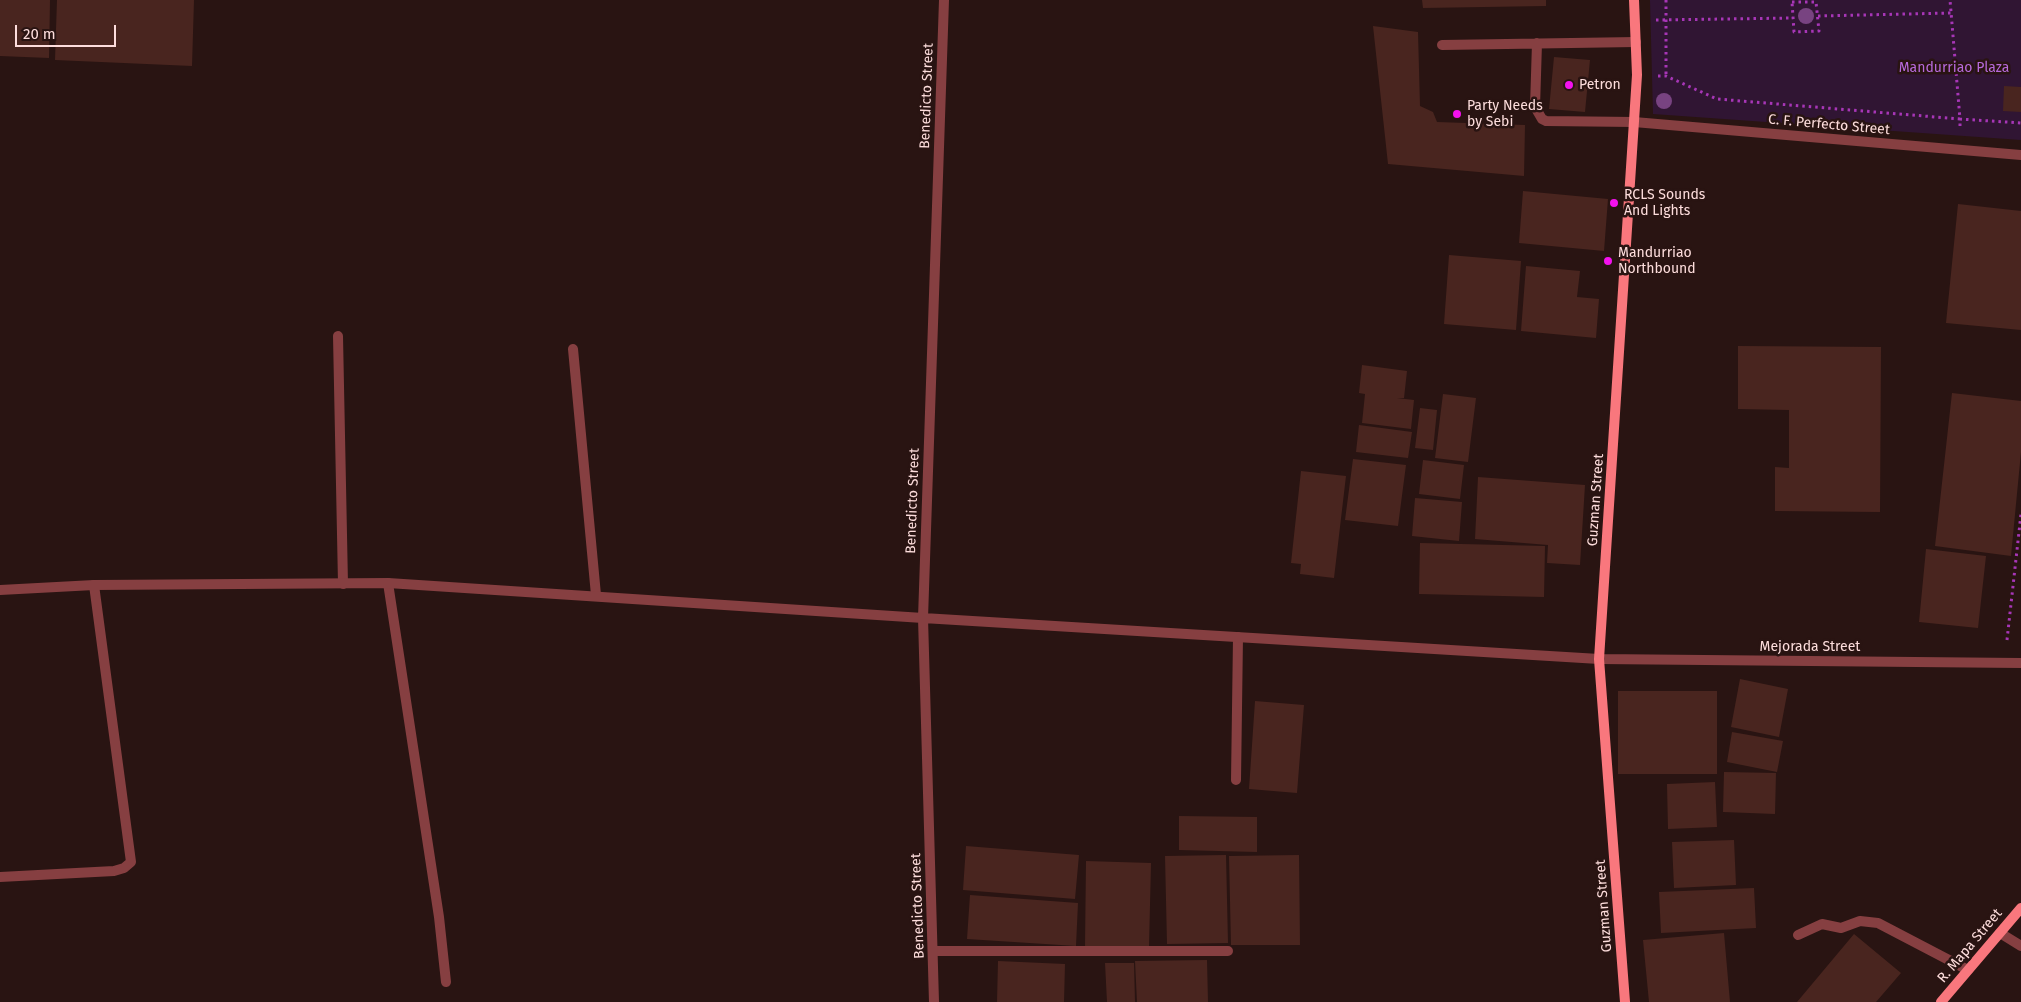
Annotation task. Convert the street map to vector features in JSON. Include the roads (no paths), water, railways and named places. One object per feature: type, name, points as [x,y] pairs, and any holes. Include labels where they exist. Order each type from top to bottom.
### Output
[{"type":"main road","name":"Guzman Street","points":[[1624,1002],[1599,659],[1637,75],[1634,0]]},
{"type":"main road","name":"R. Mapa Street","points":[[1941,1002],[2021,908]]},
{"type":"street","name":"Benedicto Street","points":[[934,1002],[923,618],[944,0]]},
{"type":"street","points":[[1442,45],[1636,42]]},
{"type":"street","name":"C. F. Perfecto Street","points":[[1537,43],[1535,108],[1542,119],[1546,121],[1634,122],[2021,155]]},
{"type":"street","points":[[338,336],[343,584]]},
{"type":"street","points":[[573,349],[596,595]]},
{"type":"street","name":"Mejorada Street","points":[[0,590],[94,585],[343,584],[388,582],[923,618],[1599,659],[2021,663]]},
{"type":"street","points":[[388,582],[436,897],[446,982]]},
{"type":"street","points":[[0,877],[114,870],[124,868],[131,862],[94,585]]},
{"type":"street","points":[[1236,780],[1238,637]]},
{"type":"street","points":[[1798,935],[1822,924],[1841,928],[1860,921],[1878,922],[1968,970]]},
{"type":"street","points":[[2000,932],[2021,946]]},
{"type":"street","points":[[934,951],[1228,952]]},
{"type":"place","name":"Petron","points":[[1569,85]]},
{"type":"place","name":"Party Needs by Sebi","points":[[1457,114]]},
{"type":"place","name":"RCLS Sounds And Lights","points":[[1614,203]]},
{"type":"place","name":"Mandurriao Northbound","points":[[1608,261]]},
{"type":"park label","name":"Mandurriao Plaza","points":[[1954,68]]}]
